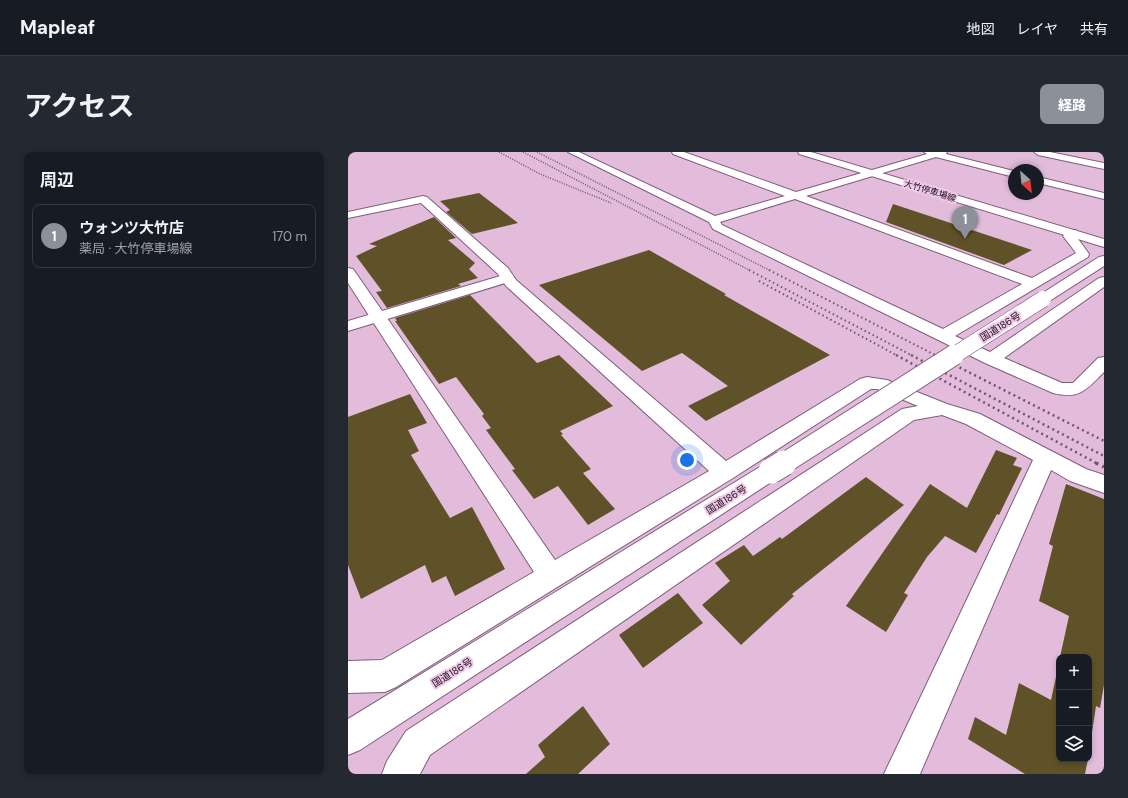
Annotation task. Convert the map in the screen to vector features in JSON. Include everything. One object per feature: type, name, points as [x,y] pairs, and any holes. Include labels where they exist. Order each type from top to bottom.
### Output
[{"type":"main road","points":[[676,152],[1033,283]]},
{"type":"main road","name":"大竹停車場線","points":[[802,152],[1104,243]]},
{"type":"main road","points":[[1038,152],[1104,166]]},
{"type":"main road","points":[[576,154],[593,153]]},
{"type":"main road","points":[[714,220],[935,153],[1008,172]]},
{"type":"main road","points":[[576,154],[714,220],[717,227],[991,359],[1060,389],[1078,388],[1104,362]]},
{"type":"main road","points":[[1044,181],[1104,196]]},
{"type":"main road","points":[[348,215],[423,199],[503,271],[511,283],[725,472]]},
{"type":"main road","points":[[943,336],[1084,254],[1069,236],[1072,233]]},
{"type":"main road","name":"国道186号","points":[[348,738],[1104,260]]},
{"type":"main road","points":[[348,272],[551,576]]},
{"type":"main road","points":[[348,326],[507,278]]},
{"type":"main road","points":[[991,359],[1104,281]]},
{"type":"main road","points":[[1016,294],[1061,310]]},
{"type":"main road","points":[[348,677],[384,676],[725,472],[867,383],[880,384],[944,410],[973,419],[1078,475],[1104,484]]},
{"type":"main road","points":[[400,774],[418,744],[909,414],[944,410]]},
{"type":"main road","points":[[902,774],[1045,458]]},
{"type":"building","points":[[479,193],[518,223],[472,234],[446,212],[450,210],[440,201]]},
{"type":"building","points":[[893,204],[1032,250],[1004,265],[886,222]]},
{"type":"building","points":[[434,217],[456,238],[448,240],[475,263],[469,269],[478,278],[458,284],[461,286],[387,308],[376,292],[382,291],[356,256],[377,246],[369,244]]},
{"type":"building","points":[[649,250],[726,294],[724,295],[830,355],[706,421],[688,406],[728,386],[682,353],[642,371],[539,285]]},
{"type":"building","points":[[470,295],[537,363],[559,355],[613,406],[560,431],[563,434],[561,435],[591,469],[583,473],[615,509],[588,525],[558,486],[534,499],[512,470],[515,469],[486,430],[491,428],[482,416],[484,414],[456,377],[439,384],[395,321],[397,321],[395,318]]},
{"type":"building","points":[[410,394],[427,423],[408,430],[419,451],[411,455],[450,518],[472,507],[505,569],[455,596],[446,576],[432,583],[425,565],[361,599],[348,565],[348,417]]},
{"type":"building","points":[[996,450],[1017,458],[1013,465],[1022,468],[999,515],[997,514],[976,553],[945,536],[927,557],[904,593],[908,595],[886,632],[846,606],[930,484],[967,508]]},
{"type":"building","points":[[866,477],[904,505],[792,594],[794,596],[741,645],[702,605],[730,581],[715,563],[744,545],[753,556],[780,537],[782,539]]},
{"type":"building","points":[[1066,484],[1104,499],[1104,685],[1100,708],[1096,706],[1092,732],[1092,654],[1061,654],[1069,616],[1039,601],[1053,546],[1049,544]]},
{"type":"building","points":[[678,593],[703,623],[643,668],[619,635]]},
{"type":"building","points":[[1056,677],[1056,762],[1087,762],[1085,774],[1025,774],[968,739],[975,717],[1006,735],[1019,683],[1051,700]]},
{"type":"building","points":[[583,706],[610,744],[578,774],[526,774],[545,757],[538,745]]},
{"type":"railway","points":[[499,152],[540,174],[611,203]]},
{"type":"railway","points":[[523,152],[751,271]]},
{"type":"railway","points":[[537,152],[771,271]]},
{"type":"railway","points":[[749,270],[913,356]]},
{"type":"railway","points":[[769,270],[937,356]]},
{"type":"railway","points":[[759,281],[898,356]]},
{"type":"railway","points":[[896,355],[1098,464]]},
{"type":"railway","points":[[911,355],[1104,456]]},
{"type":"railway","points":[[935,355],[1104,441]]},
{"type":"railway","points":[[1098,464],[1104,467]]},
{"type":"place","name":"ウォンツ大竹店","points":[[965,239]]}]
